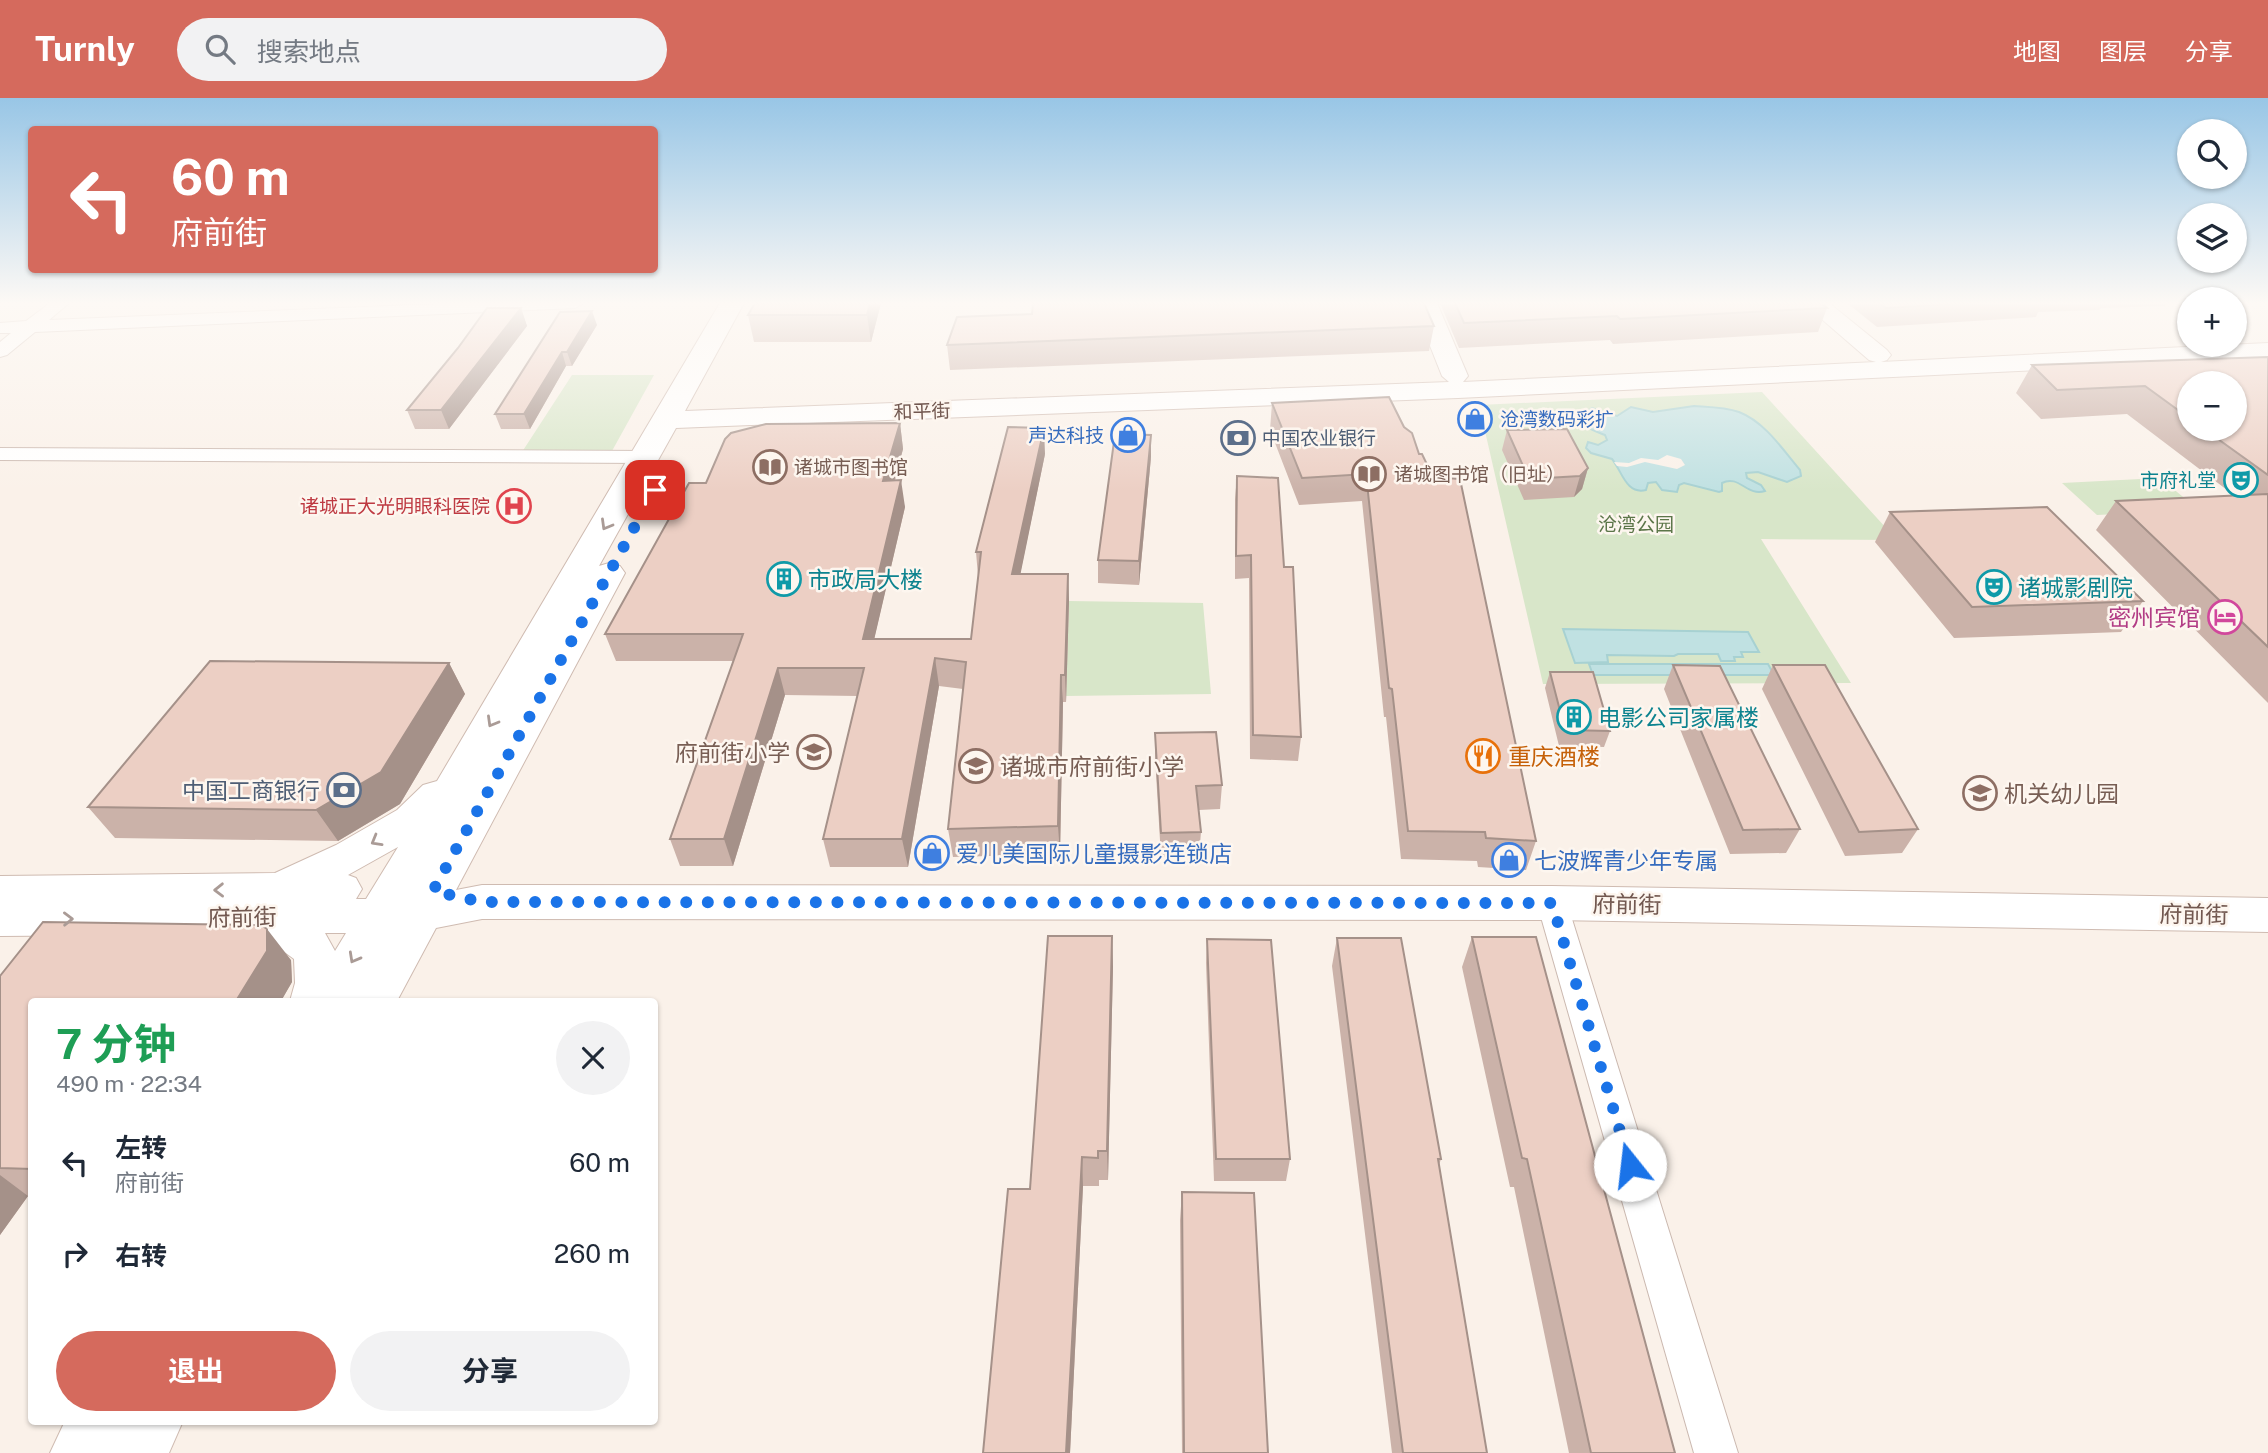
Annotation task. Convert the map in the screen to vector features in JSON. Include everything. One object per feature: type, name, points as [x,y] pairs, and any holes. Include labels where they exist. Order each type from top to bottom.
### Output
[{"type":"main road","points":[[375,998],[406,902],[466,767],[646,457],[685,411],[704,366]]},
{"type":"main road","points":[[332,998],[406,902],[685,411],[714,366]]},
{"type":"main road","points":[[1451,366],[1455,376]]},
{"type":"main road","name":"和平街","points":[[685,411],[1652,366]]},
{"type":"main road","name":"和平街","points":[[685,411],[1458,390],[1952,366]]},
{"type":"main road","points":[[314,998],[320,979],[318,960],[307,939],[272,903],[411,820],[466,767]]},
{"type":"main road","name":"府前街","points":[[0,892],[272,903],[1552,903],[2268,915]]},
{"type":"main road","name":"府前街","points":[[0,919],[272,903]]},
{"type":"main road","points":[[80,1453],[96,1425]]},
{"type":"main road","points":[[137,1453],[152,1425]]},
{"type":"street","points":[[0,454],[646,457]]},
{"type":"street","points":[[1552,903],[1716,1453]]},
{"type":"green space","points":[[572,375],[654,375],[612,451],[522,452]]},
{"type":"green space","name":"沧湾公园","points":[[1762,392],[1897,540],[1761,539],[1851,683],[1543,684],[1479,405]]},
{"type":"green space","points":[[2160,478],[2199,510],[2097,515],[2062,483]]},
{"type":"green space","points":[[1069,601],[1203,603],[1211,694],[1066,696]]},
{"type":"water","points":[[1694,406],[1728,409],[1757,422],[1800,470],[1801,476],[1787,482],[1758,472],[1746,473],[1747,478],[1761,485],[1765,491],[1759,492],[1733,481],[1722,483],[1722,491],[1719,492],[1684,483],[1679,485],[1677,492],[1662,490],[1656,482],[1648,483],[1646,490],[1639,491],[1629,486],[1612,459],[1591,453],[1586,448],[1588,442],[1598,445],[1607,440],[1605,435],[1586,423],[1585,414],[1592,408],[1617,416],[1631,407],[1653,412]]},
{"type":"water","points":[[1563,629],[1748,632],[1759,652],[1741,652],[1743,657],[1734,657],[1735,661],[1721,661],[1718,654],[1678,654],[1607,655],[1608,662],[1575,663]]},
{"type":"water","points":[[1589,664],[1768,664],[1774,675],[1593,675]]},
{"type":"pier","points":[[1667,455],[1681,459],[1685,465],[1677,469],[1645,462],[1627,467],[1617,466],[1614,462],[1629,463],[1641,458],[1658,460]]},
{"type":"building","points":[[443,366],[475,366],[441,410],[407,410]]},
{"type":"building","points":[[525,366],[553,366],[524,414],[495,414]]},
{"type":"building","points":[[2033,366],[2268,366],[2268,475],[2221,441],[2247,441],[2247,371],[2177,371],[2177,409],[2145,386],[2057,390]]},
{"type":"building","points":[[1389,397],[1404,427],[1412,433],[1419,454],[1422,454],[1433,477],[1460,479],[1536,841],[1486,838],[1485,832],[1408,831],[1392,689],[1389,688],[1366,474],[1302,478],[1272,403]]},
{"type":"building","points":[[900,423],[883,481],[901,480],[863,639],[971,639],[981,552],[976,552],[1008,427],[1044,428],[1012,574],[1068,574],[1065,675],[1061,675],[1058,826],[948,829],[966,662],[935,658],[902,839],[823,839],[864,668],[778,668],[724,839],[670,839],[743,634],[605,634],[689,483],[706,483],[725,439],[731,433],[766,424]]},
{"type":"building","points":[[1567,429],[1588,468],[1580,476],[1529,479],[1507,430]]},
{"type":"building","points":[[1115,434],[1151,435],[1139,561],[1098,560]]},
{"type":"building","points":[[1237,476],[1278,478],[1284,567],[1293,567],[1301,737],[1253,735],[1251,555],[1236,556]]},
{"type":"building","points":[[2268,494],[2268,647],[2116,501]]},
{"type":"building","points":[[2047,507],[2143,601],[1972,607],[1890,512]]},
{"type":"building","points":[[210,661],[449,663],[381,772],[316,810],[88,807]]},
{"type":"building","points":[[1673,665],[1720,666],[1800,829],[1743,830]]},
{"type":"building","points":[[1773,665],[1825,665],[1918,829],[1859,832]]},
{"type":"building","points":[[1550,672],[1593,672],[1610,731],[1565,730]]},
{"type":"building","points":[[1216,732],[1222,785],[1196,786],[1201,832],[1161,833],[1155,733]]},
{"type":"building","points":[[43,922],[261,925],[267,929],[267,951],[238,998],[28,998],[28,1169],[0,1168],[0,976]]},
{"type":"building","points":[[1048,936],[1112,936],[1107,1151],[1098,1151],[1098,1158],[1082,1157],[1066,1453],[983,1453],[1008,1189],[1030,1189]]},
{"type":"building","points":[[1472,937],[1536,937],[1675,1453],[1591,1453],[1527,1159],[1522,1158]]},
{"type":"building","points":[[1337,938],[1401,938],[1441,1159],[1438,1159],[1487,1453],[1403,1453]]},
{"type":"building","points":[[1207,939],[1271,940],[1290,1159],[1216,1159]]},
{"type":"building","points":[[1182,1192],[1254,1193],[1268,1453],[1184,1453]]},
{"type":"place","name":"沧湾数码彩扩","points":[[1475,419]]},
{"type":"place","name":"声达科技","points":[[1128,435]]},
{"type":"place","name":"中国农业银行","points":[[1238,438]]},
{"type":"place","name":"诸城市图书馆","points":[[770,467]]},
{"type":"place","name":"诸城图书馆（旧址）","points":[[1369,474]]},
{"type":"place","name":"市府礼堂","points":[[2241,480]]},
{"type":"place","name":"诸城正大光明眼科医院","points":[[514,506]]},
{"type":"place","name":"市政局大楼","points":[[784,579]]},
{"type":"place","name":"诸城影剧院","points":[[1994,587]]},
{"type":"place","name":"密州宾馆","points":[[2225,617]]},
{"type":"place","name":"电影公司家属楼","points":[[1574,717]]},
{"type":"place","name":"府前街小学","points":[[814,752]]},
{"type":"place","name":"重庆酒楼","points":[[1483,756]]},
{"type":"place","name":"诸城市府前街小学","points":[[976,766]]},
{"type":"place","name":"中国工商银行","points":[[344,790]]},
{"type":"place","name":"机关幼儿园","points":[[1980,793]]},
{"type":"place","name":"爱儿美国际儿童摄影连锁店","points":[[932,853]]},
{"type":"place","name":"七波辉青少年专属","points":[[1509,860]]},
{"type":"route","points":[[655,490],[433,891],[482,902],[1552,903],[1630,1165]]}]
